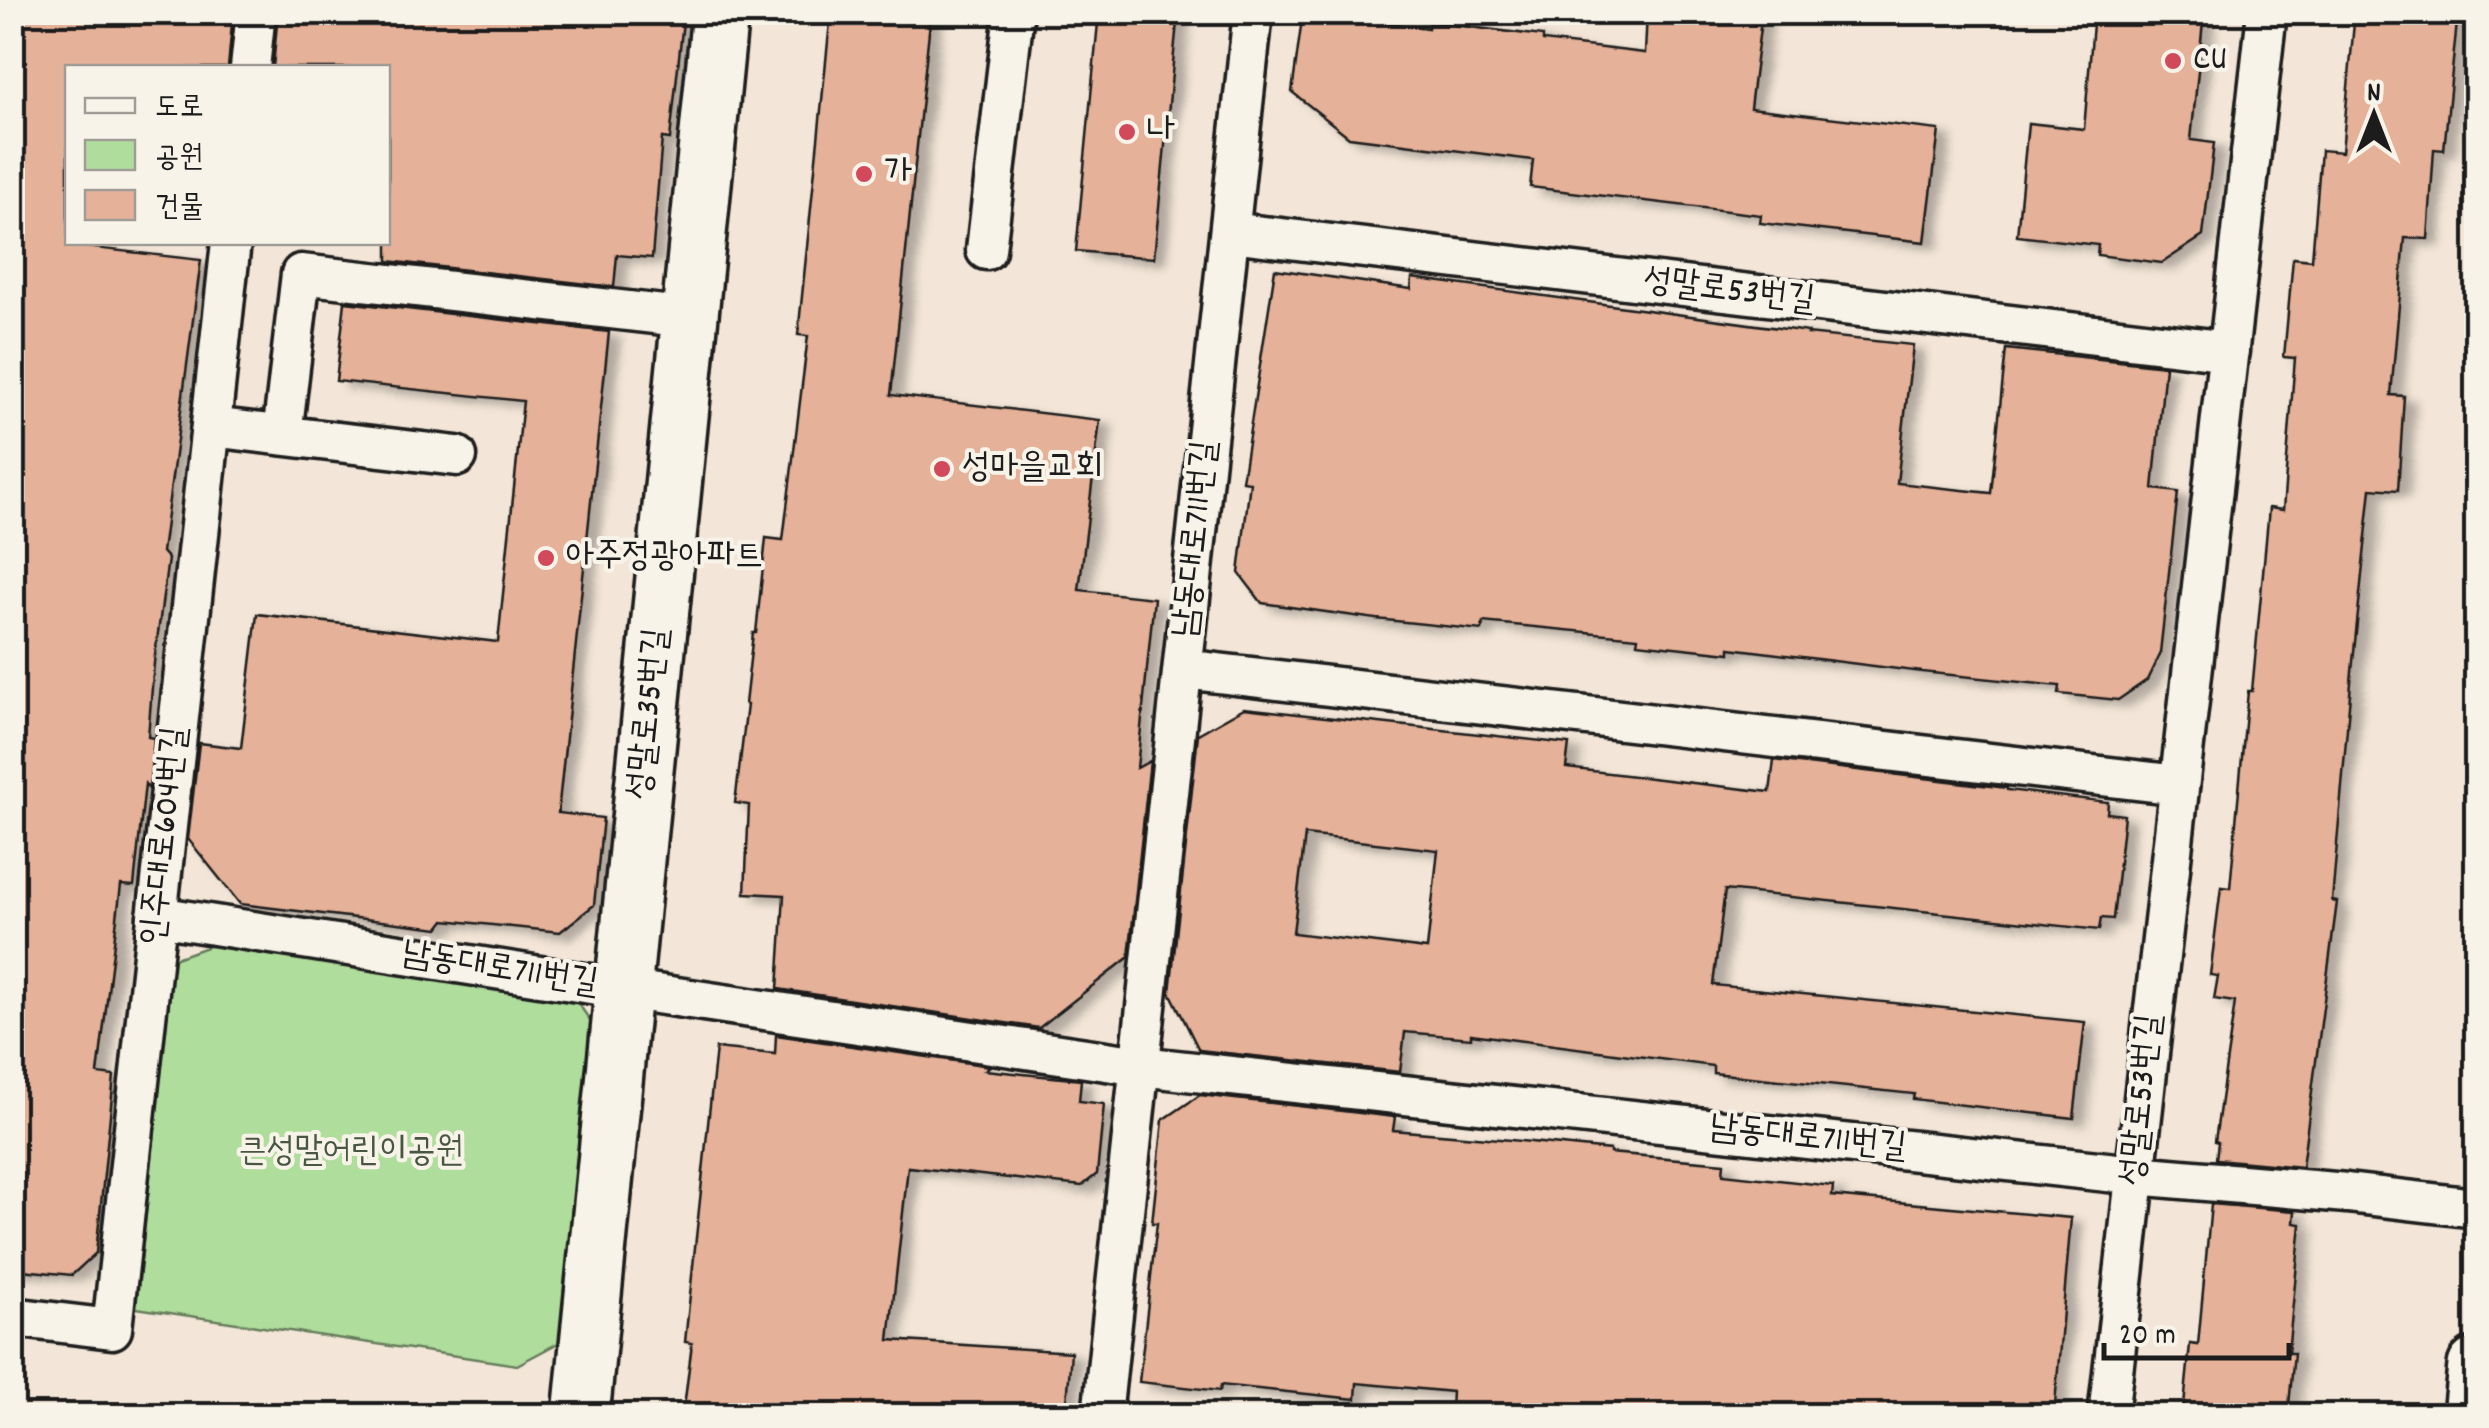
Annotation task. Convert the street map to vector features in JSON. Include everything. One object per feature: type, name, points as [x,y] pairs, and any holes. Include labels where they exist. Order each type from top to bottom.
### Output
[{"type":"street","name":"성말로35번길","points":[[581,1416],[720,12]]},
{"type":"street","points":[[2471,1416],[2476,1366]]},
{"type":"lane","points":[[250,65],[256,12]]},
{"type":"lane","points":[[986,250],[1014,12]]},
{"type":"lane","name":"남동대로711번길","points":[[1102,1416],[1254,12]]},
{"type":"lane","name":"성말로53번길","points":[[2108,1416],[2267,12]]},
{"type":"lane","name":"성말로53번길","points":[[1230,232],[2229,351]]},
{"type":"lane","name":"인주대로604번길","points":[[12,1317],[112,1328],[231,245]]},
{"type":"lane","points":[[282,436],[301,274],[690,318]]},
{"type":"lane","points":[[211,427],[457,456]]},
{"type":"lane","points":[[1183,668],[2179,784]]},
{"type":"lane","name":"남동대로711번길","points":[[158,916],[1140,1066],[2135,1175],[2476,1208]]},
{"type":"green space","name":"큰성말어린이공원","points":[[209,946],[576,1000],[598,1032],[560,1342],[517,1365],[136,1308],[173,959]]},
{"type":"building","points":[[12,12],[233,12],[228,65],[65,65],[65,245],[201,260],[162,552],[168,559],[154,663],[148,737],[154,738],[149,789],[145,784],[134,886],[121,885],[98,1074],[114,1076],[96,1253],[72,1275],[12,1269]]},
{"type":"building","points":[[278,12],[684,12],[670,139],[662,138],[652,258],[617,255],[614,287],[388,261],[390,65],[273,65]]},
{"type":"building","points":[[831,12],[931,12],[891,395],[1100,420],[1079,590],[1154,598],[1137,768],[1150,761],[1129,957],[1039,1028],[778,989],[784,895],[745,893],[749,805],[735,803],[766,538],[783,540],[808,336],[798,335]]},
{"type":"building","name":"나","points":[[1099,12],[1178,12],[1154,258],[1076,251]]},
{"type":"building","points":[[1303,12],[1428,28],[1429,22],[1645,53],[1647,12],[1762,12],[1750,108],[1939,130],[1925,242],[1760,223],[1761,215],[1530,187],[1533,160],[1349,137],[1292,92]]},
{"type":"building","points":[[2094,12],[2204,12],[2191,140],[2214,143],[2203,236],[2162,263],[2097,255],[2098,245],[2017,236],[2028,123],[2084,129]]},
{"type":"building","points":[[2355,12],[2458,12],[2444,150],[2434,149],[2428,239],[2405,238],[2391,395],[2404,396],[2398,490],[2371,488],[2332,901],[2337,902],[2302,1167],[2216,1159],[2215,1141],[2235,1002],[2214,999],[2218,976],[2210,975],[2221,887],[2230,888],[2269,508],[2283,510],[2295,358],[2284,357],[2293,258],[2312,260],[2321,150],[2342,152]]},
{"type":"building","points":[[1275,269],[1411,289],[1412,278],[1807,334],[1913,345],[1897,483],[1991,493],[2006,349],[2165,366],[2153,489],[2178,492],[2160,653],[2147,680],[2118,700],[2059,694],[2060,686],[1730,648],[1730,653],[1637,643],[1638,637],[1483,622],[1482,630],[1262,603],[1239,573],[1250,482],[1242,481]]},
{"type":"building","points":[[345,302],[609,332],[558,813],[603,818],[594,905],[560,932],[445,920],[439,928],[240,904],[188,839],[199,743],[241,748],[257,614],[498,642],[523,401],[336,381]]},
{"type":"building","points":[[1244,708],[1569,744],[1566,768],[1770,792],[1774,760],[2108,802],[2107,813],[2124,815],[2113,919],[2101,918],[2099,930],[1725,890],[1713,985],[2085,1022],[2074,1118],[1913,1099],[1914,1094],[1713,1073],[1713,1066],[1471,1034],[1471,1038],[1405,1032],[1400,1072],[1199,1050],[1170,992],[1198,734]],"holes":[[[1305,835],[1438,850],[1427,949],[1293,933]]]},
{"type":"building","points":[[776,1035],[990,1066],[985,1070],[1081,1080],[1079,1101],[1104,1104],[1097,1174],[1082,1186],[908,1167],[889,1340],[1071,1352],[1066,1416],[683,1416],[692,1343],[685,1342],[716,1048],[775,1054]]},
{"type":"building","points":[[1200,1095],[1395,1117],[1393,1130],[1724,1163],[1723,1174],[1833,1186],[1832,1196],[2071,1218],[2054,1416],[1518,1416],[1451,1409],[1452,1392],[1357,1383],[1356,1399],[1221,1385],[1220,1391],[1139,1382],[1157,1223],[1152,1223],[1163,1120]]},
{"type":"building","points":[[2211,1204],[2295,1211],[2294,1223],[2301,1224],[2288,1353],[2294,1353],[2288,1416],[2183,1416],[2190,1344],[2198,1345]]},
{"type":"place","name":"CU","points":[[2173,61]]},
{"type":"place","name":"나","points":[[1127,132]]},
{"type":"place","name":"가","points":[[864,174]]},
{"type":"place","name":"성마을교회","points":[[942,469]]},
{"type":"place","name":"아주정광아파트","points":[[546,558]]}]
